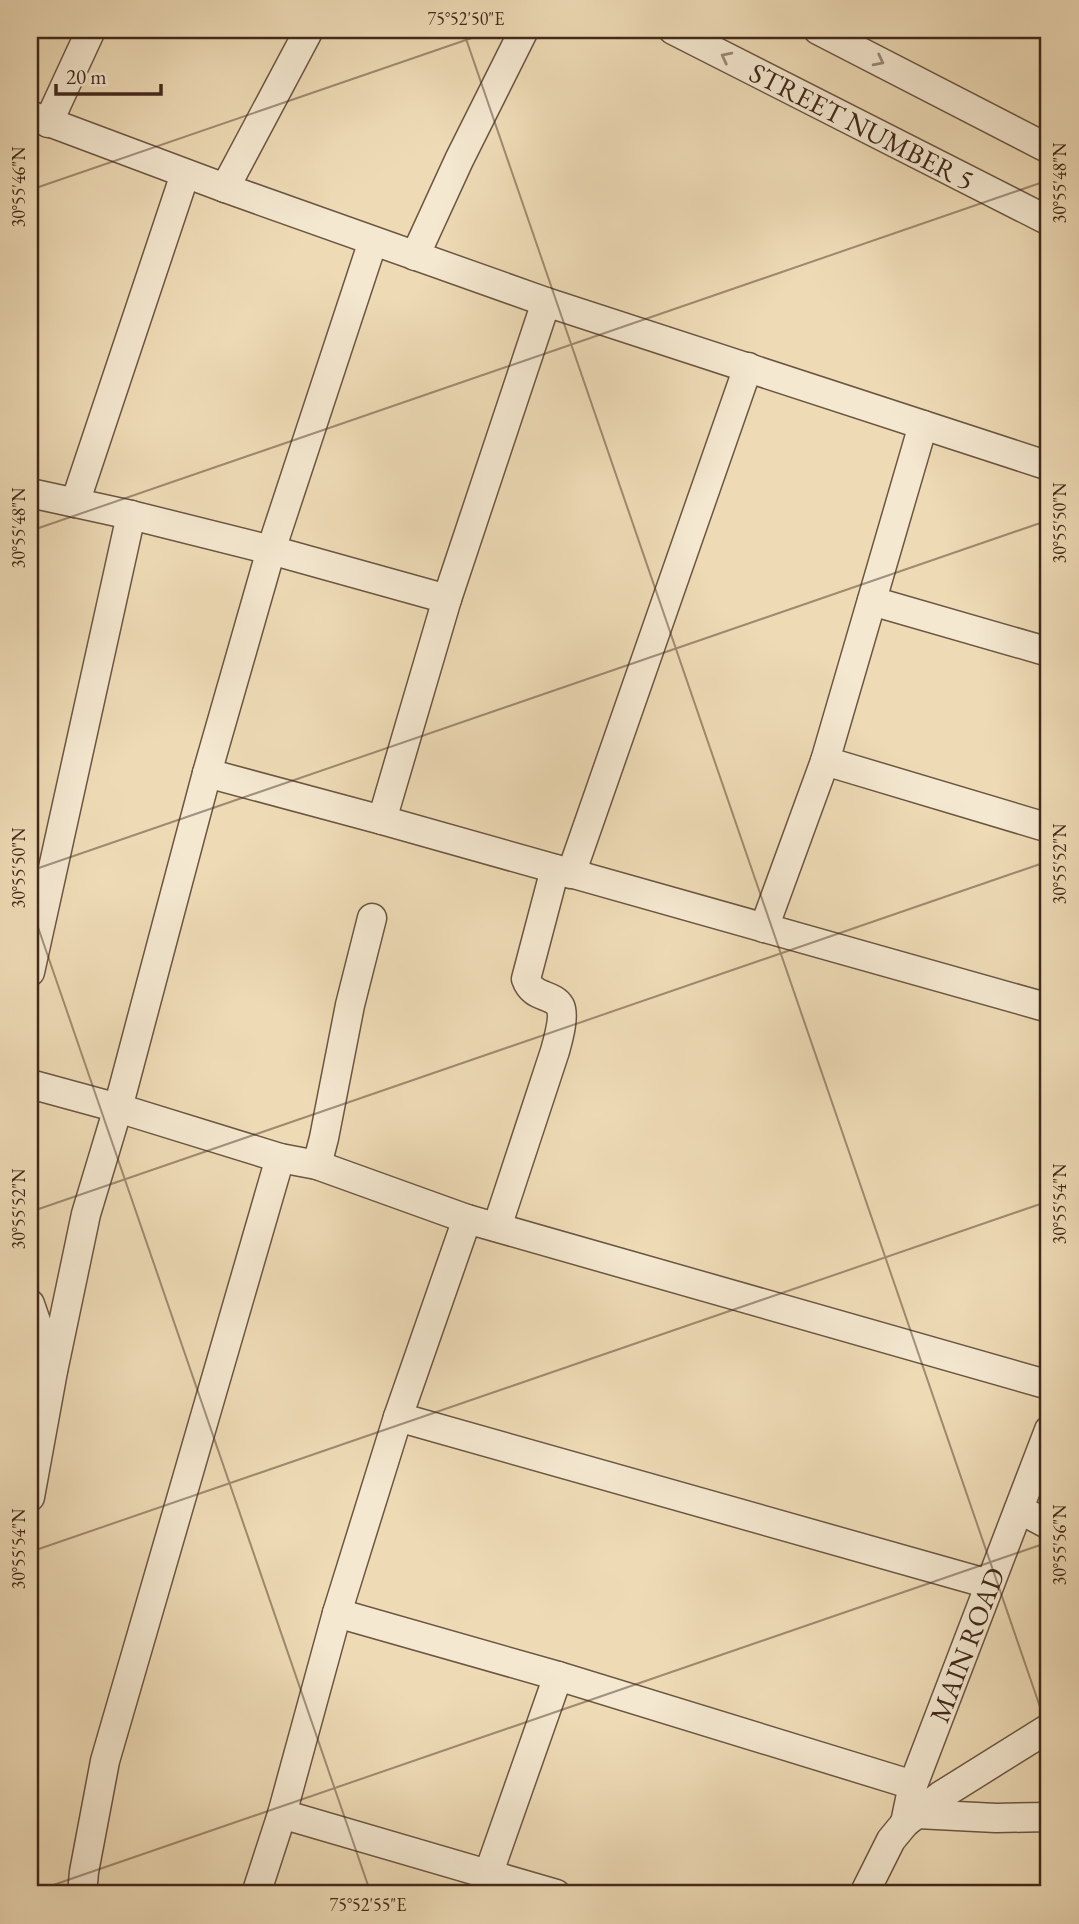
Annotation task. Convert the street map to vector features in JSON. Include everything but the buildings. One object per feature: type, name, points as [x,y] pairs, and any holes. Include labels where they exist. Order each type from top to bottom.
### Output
[{"type":"street","points":[[91,30],[39,119],[185,174],[546,302],[1049,466]]},
{"type":"street","points":[[225,188],[309,30]]},
{"type":"street","points":[[415,256],[524,30]]},
{"type":"street","name":"STREET NUMBER 5","points":[[673,30],[1049,221]]},
{"type":"street","points":[[818,30],[1049,149]]},
{"type":"street","points":[[75,503],[185,174]]},
{"type":"street","points":[[30,1497],[86,1214],[118,1108],[207,773],[271,550],[373,241]]},
{"type":"street","points":[[382,820],[447,599],[546,302]]},
{"type":"street","points":[[497,1227],[560,1029],[560,1006],[536,994],[529,988],[526,979],[748,367]]},
{"type":"street","points":[[764,928],[825,761],[923,425]]},
{"type":"street","points":[[30,492],[271,550],[447,599]]},
{"type":"street","points":[[30,972],[131,515]]},
{"type":"street","points":[[872,601],[1049,652]]},
{"type":"street","points":[[825,761],[1049,828]]},
{"type":"street","points":[[207,773],[1049,1008]]},
{"type":"street","points":[[317,1165],[350,1005],[372,918]]},
{"type":"street","points":[[30,1084],[280,1158],[317,1165],[467,1219],[1049,1385]]},
{"type":"street","points":[[82,1894],[105,1761],[280,1158]]},
{"type":"street","points":[[256,1894],[282,1814],[337,1613],[398,1417],[467,1219]]},
{"type":"street","points":[[30,1304],[53,1371]]},
{"type":"street","points":[[398,1417],[989,1584]]},
{"type":"street","name":"MAIN ROAD","points":[[911,1819],[913,1785],[1049,1430]]},
{"type":"street","points":[[1019,1509],[1049,1525]]},
{"type":"street","points":[[337,1613],[558,1676],[913,1785]]},
{"type":"street","points":[[488,1875],[558,1676]]},
{"type":"street","points":[[864,1894],[891,1839],[911,1819],[940,1796],[1049,1728]]},
{"type":"street","points":[[282,1814],[556,1894]]},
{"type":"street","points":[[911,1819],[1049,1817]]}]
